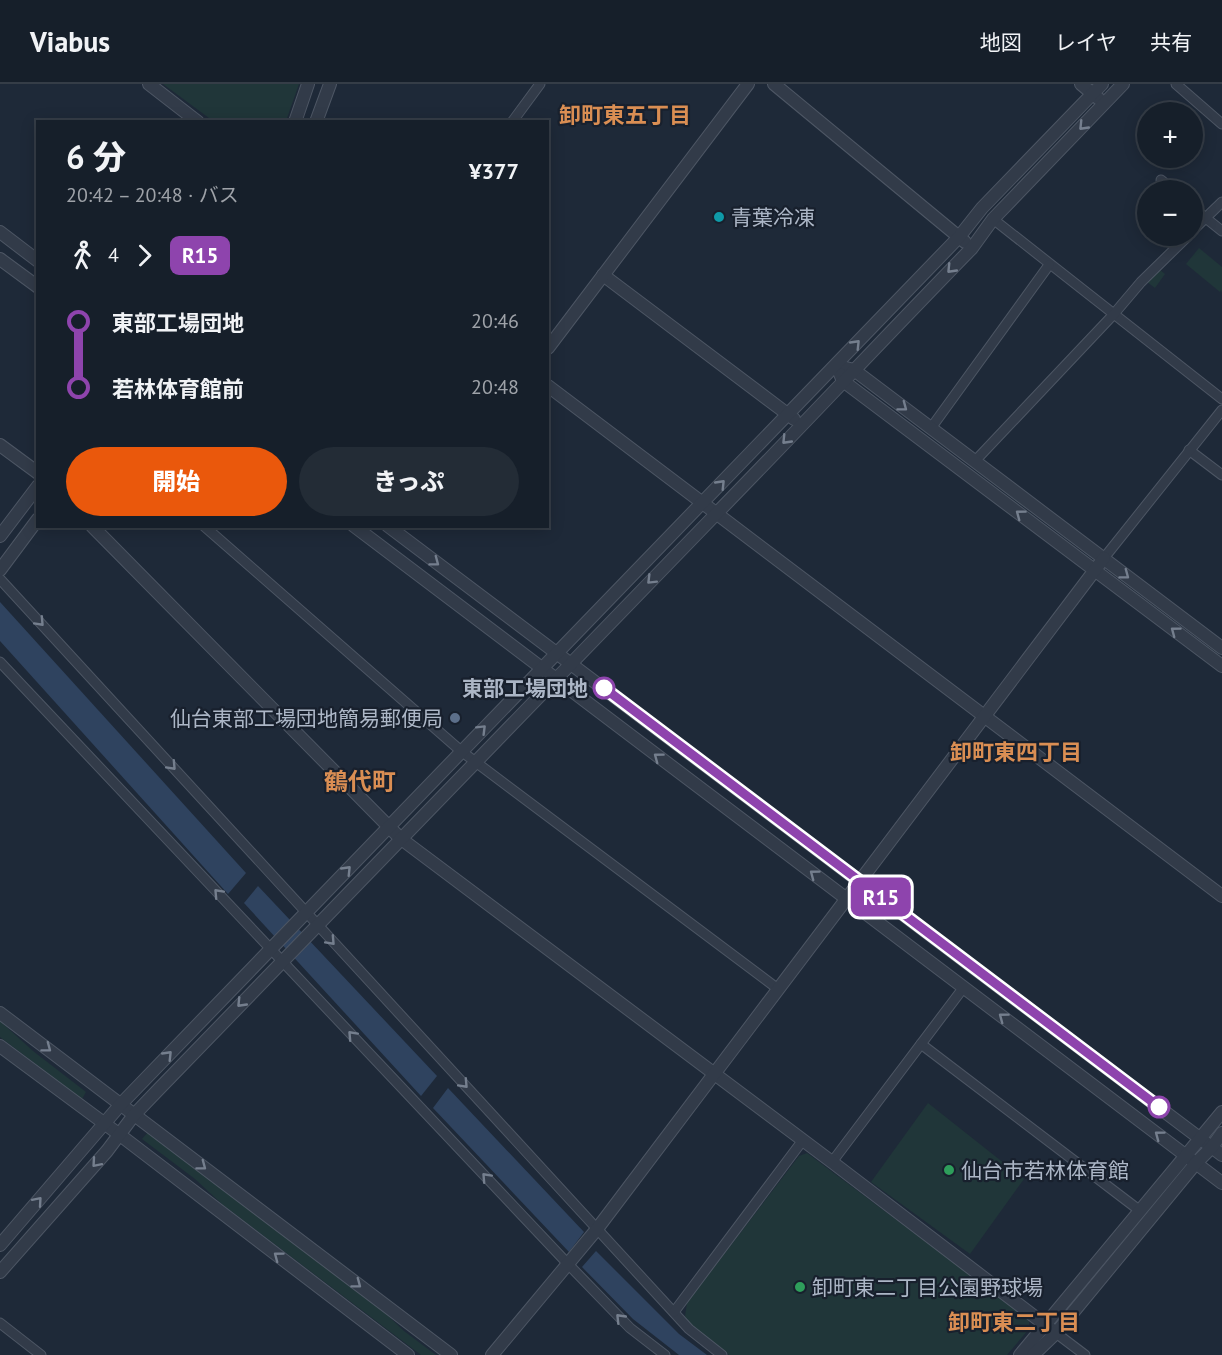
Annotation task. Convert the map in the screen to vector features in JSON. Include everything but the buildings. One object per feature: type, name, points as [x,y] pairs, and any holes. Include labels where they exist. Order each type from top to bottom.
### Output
[{"type":"street","points":[[149,84],[195,120]]},
{"type":"street","points":[[296,120],[308,84]]},
{"type":"street","points":[[317,120],[330,84]]},
{"type":"street","points":[[513,120],[540,84]]},
{"type":"street","points":[[549,347],[748,84]]},
{"type":"street","points":[[774,84],[972,248]]},
{"type":"street","points":[[1081,84],[1104,104]]},
{"type":"street","points":[[0,1245],[121,1104],[959,237],[982,208],[1102,84]]},
{"type":"street","points":[[0,1272],[120,1135],[134,1115],[972,248],[993,219],[1124,84]]},
{"type":"street","points":[[1176,84],[1222,124]]},
{"type":"street","points":[[1203,221],[1222,202]]},
{"type":"street","points":[[1203,216],[1222,231]]},
{"type":"street","points":[[993,219],[1222,399]]},
{"type":"street","points":[[0,232],[36,259]]},
{"type":"street","points":[[975,461],[1113,315],[1141,282],[1178,246]]},
{"type":"street","points":[[0,259],[36,286]]},
{"type":"street","points":[[932,428],[1049,265]]},
{"type":"street","points":[[603,275],[802,424]]},
{"type":"street","points":[[836,364],[854,370],[1222,648]]},
{"type":"street","points":[[836,364],[843,381],[1222,666]]},
{"type":"street","points":[[549,387],[1222,896]]},
{"type":"street","points":[[492,1355],[597,1229],[1094,570],[1222,410]]},
{"type":"street","points":[[0,445],[36,472]]},
{"type":"street","points":[[1189,450],[1222,475]]},
{"type":"street","points":[[0,536],[36,489]]},
{"type":"street","points":[[0,570],[36,522]]},
{"type":"street","points":[[94,528],[400,838],[1085,1355]]},
{"type":"street","points":[[206,528],[461,751],[778,989]]},
{"type":"street","points":[[357,528],[1222,1183]]},
{"type":"street","points":[[391,528],[1217,1151]]},
{"type":"street","points":[[0,579],[306,912],[314,927],[689,1329],[722,1355]]},
{"type":"street","points":[[0,662],[568,1264],[630,1328],[665,1355]]},
{"type":"street","points":[[832,1162],[964,987]]},
{"type":"street","points":[[0,1013],[451,1355]]},
{"type":"street","points":[[921,1044],[1139,1210]]},
{"type":"street","points":[[0,1046],[408,1355]]},
{"type":"street","points":[[1033,1355],[1056,1333],[1191,1160],[1201,1138],[1222,1112]]},
{"type":"street","points":[[1217,1151],[1222,1133]]},
{"type":"street","points":[[674,1312],[803,1140]]},
{"type":"street","points":[[1020,1355],[1139,1210],[1191,1160],[1217,1151]]},
{"type":"street","points":[[0,1323],[41,1355]]},
{"type":"green space","points":[[163,84],[299,84],[286,120],[212,120]]},
{"type":"green space","points":[[1199,248],[1222,267],[1222,293],[1186,264]]},
{"type":"green space","points":[[1157,270],[1165,274],[1155,288],[1147,282]]},
{"type":"green space","points":[[0,1021],[33,1051],[86,1092],[82,1099],[0,1037]]},
{"type":"green space","points":[[928,1103],[1024,1179],[970,1254],[871,1182]]},
{"type":"green space","points":[[148,1132],[381,1309],[404,1331],[436,1355],[421,1355],[223,1205],[195,1179],[142,1139]]},
{"type":"green space","points":[[807,1153],[1029,1319],[1029,1329],[1007,1355],[729,1355],[692,1326],[685,1316],[687,1303],[799,1156]]},
{"type":"water","points":[[0,602],[246,873],[228,894],[0,641]]},
{"type":"water","points":[[258,886],[437,1076],[421,1096],[244,903]]},
{"type":"water","points":[[448,1088],[584,1232],[569,1252],[433,1108]]},
{"type":"water","points":[[596,1251],[679,1334],[707,1355],[679,1355],[633,1319],[582,1267]]},
{"type":"bus line","name":"R15","points":[[604,688],[1159,1107]]},
{"type":"place","name":"青葉冷凍","points":[[719,217]]},
{"type":"place","name":"東部工場団地","points":[[604,688]]},
{"type":"place","name":"仙台東部工場団地簡易郵便局","points":[[455,718]]},
{"type":"place","name":"仙台市若林体育館","points":[[949,1170]]},
{"type":"place","name":"卸町東二丁目公園野球場","points":[[800,1287]]},
{"type":"district","name":"卸町東五丁目","points":[[625,115]]},
{"type":"district","name":"卸町東四丁目","points":[[1016,752]]},
{"type":"district","name":"鶴代町","points":[[360,781]]},
{"type":"district","name":"卸町東二丁目","points":[[1014,1322]]}]
